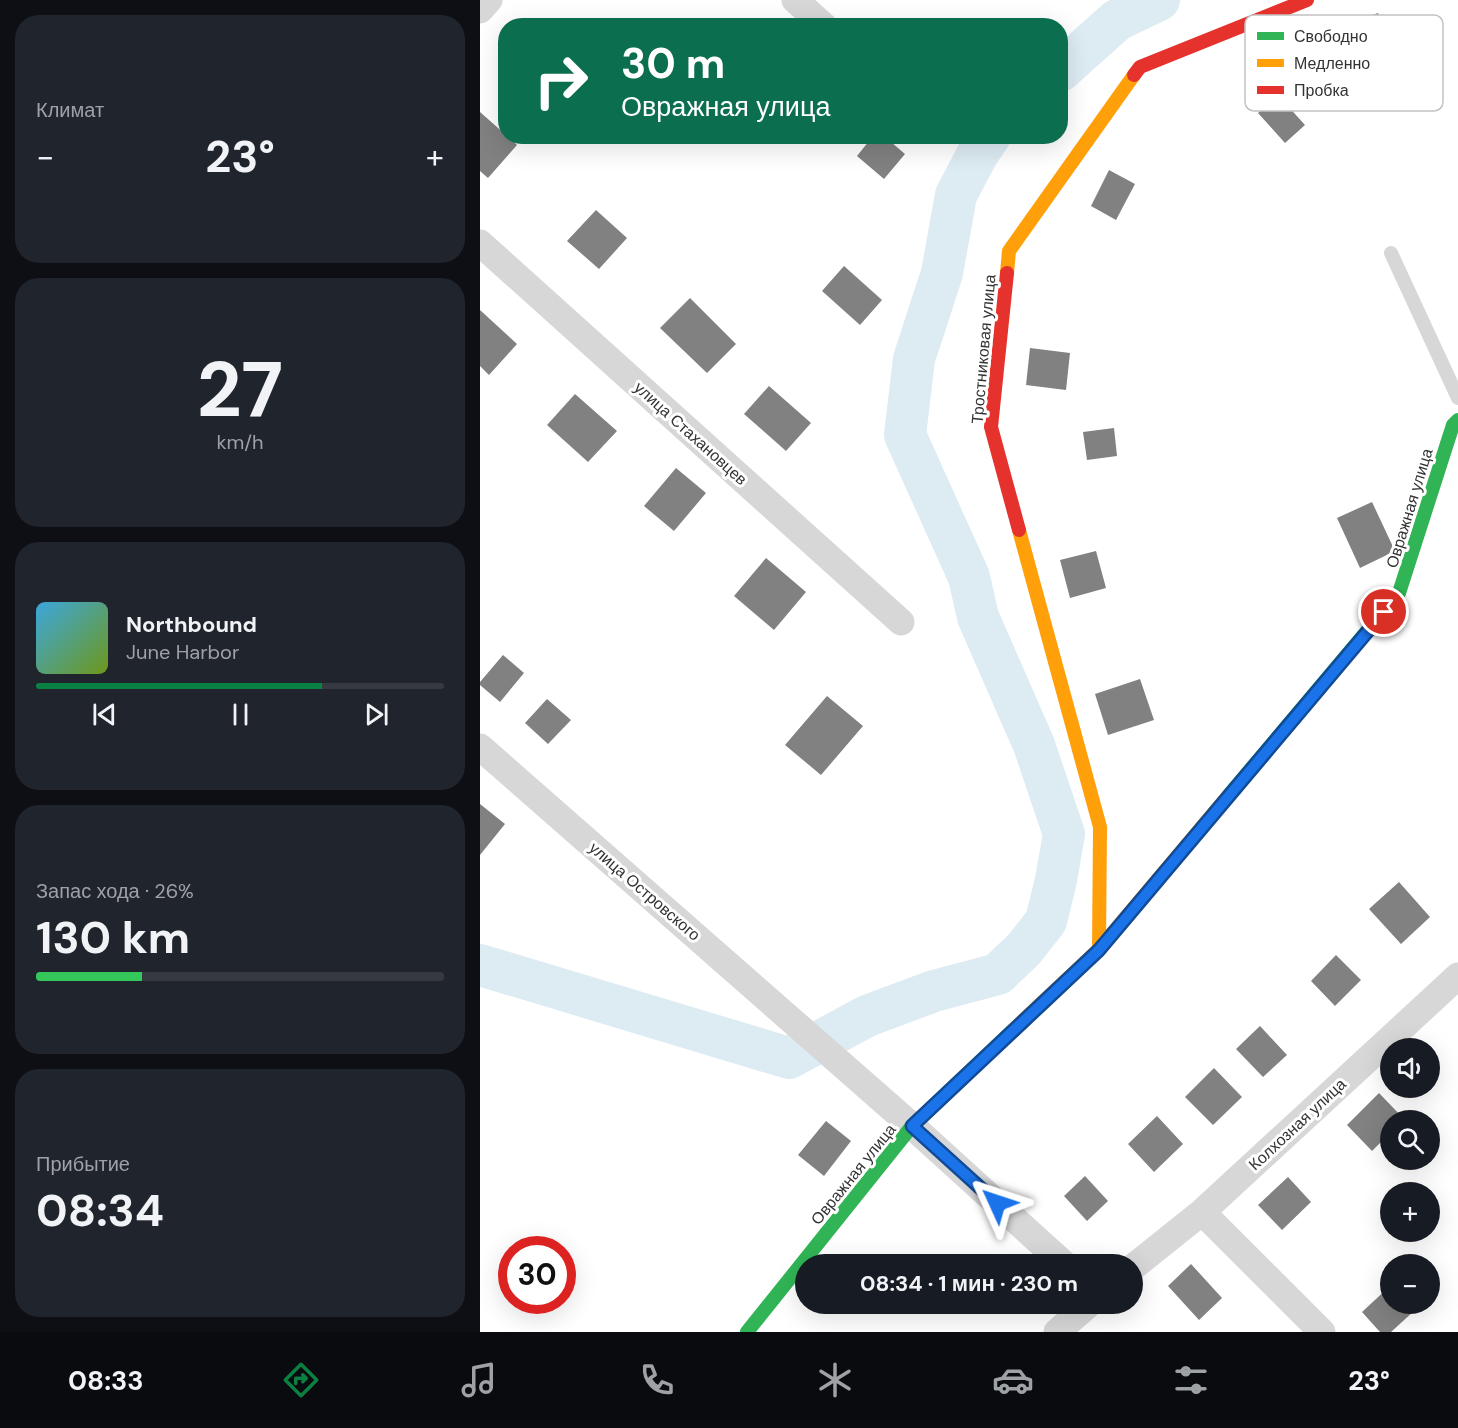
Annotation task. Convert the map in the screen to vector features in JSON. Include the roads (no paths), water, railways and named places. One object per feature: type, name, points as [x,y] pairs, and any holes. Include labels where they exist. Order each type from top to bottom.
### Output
[{"type":"street","points":[[480,10],[489,0]]},
{"type":"street","points":[[795,0],[815,18]]},
{"type":"street","name":"Тростниковая улица","points":[[1270,15],[1307,0]]},
{"type":"street","name":"Тростниковая улица","points":[[1099,950],[1100,827],[991,427],[1009,251],[1140,67],[1245,25]]},
{"type":"street","name":"улица Стахановцев","points":[[480,243],[901,622]]},
{"type":"street","name":"Овражная улица","points":[[747,1332],[912,1126],[1099,950],[1399,593],[1453,424],[1458,420]]},
{"type":"street","name":"улица Островского","points":[[480,747],[912,1126]]},
{"type":"street","name":"Колхозная улица","points":[[1143,1259],[1202,1212],[1458,976]]},
{"type":"street","points":[[912,1126],[1053,1254]]},
{"type":"street","points":[[1202,1212],[1322,1332]]},
{"type":"street","points":[[1057,1332],[1078,1314]]},
{"type":"lane","points":[[1391,253],[1458,398]]},
{"type":"waterway","points":[[1068,64],[1117,20],[1159,0]]},
{"type":"waterway","points":[[480,965],[789,1058],[867,1016],[934,991],[998,974],[1024,949],[1046,921],[1064,834],[1034,745],[978,617],[969,577],[905,435],[914,359],[942,273],[956,195],[985,144]]}]
